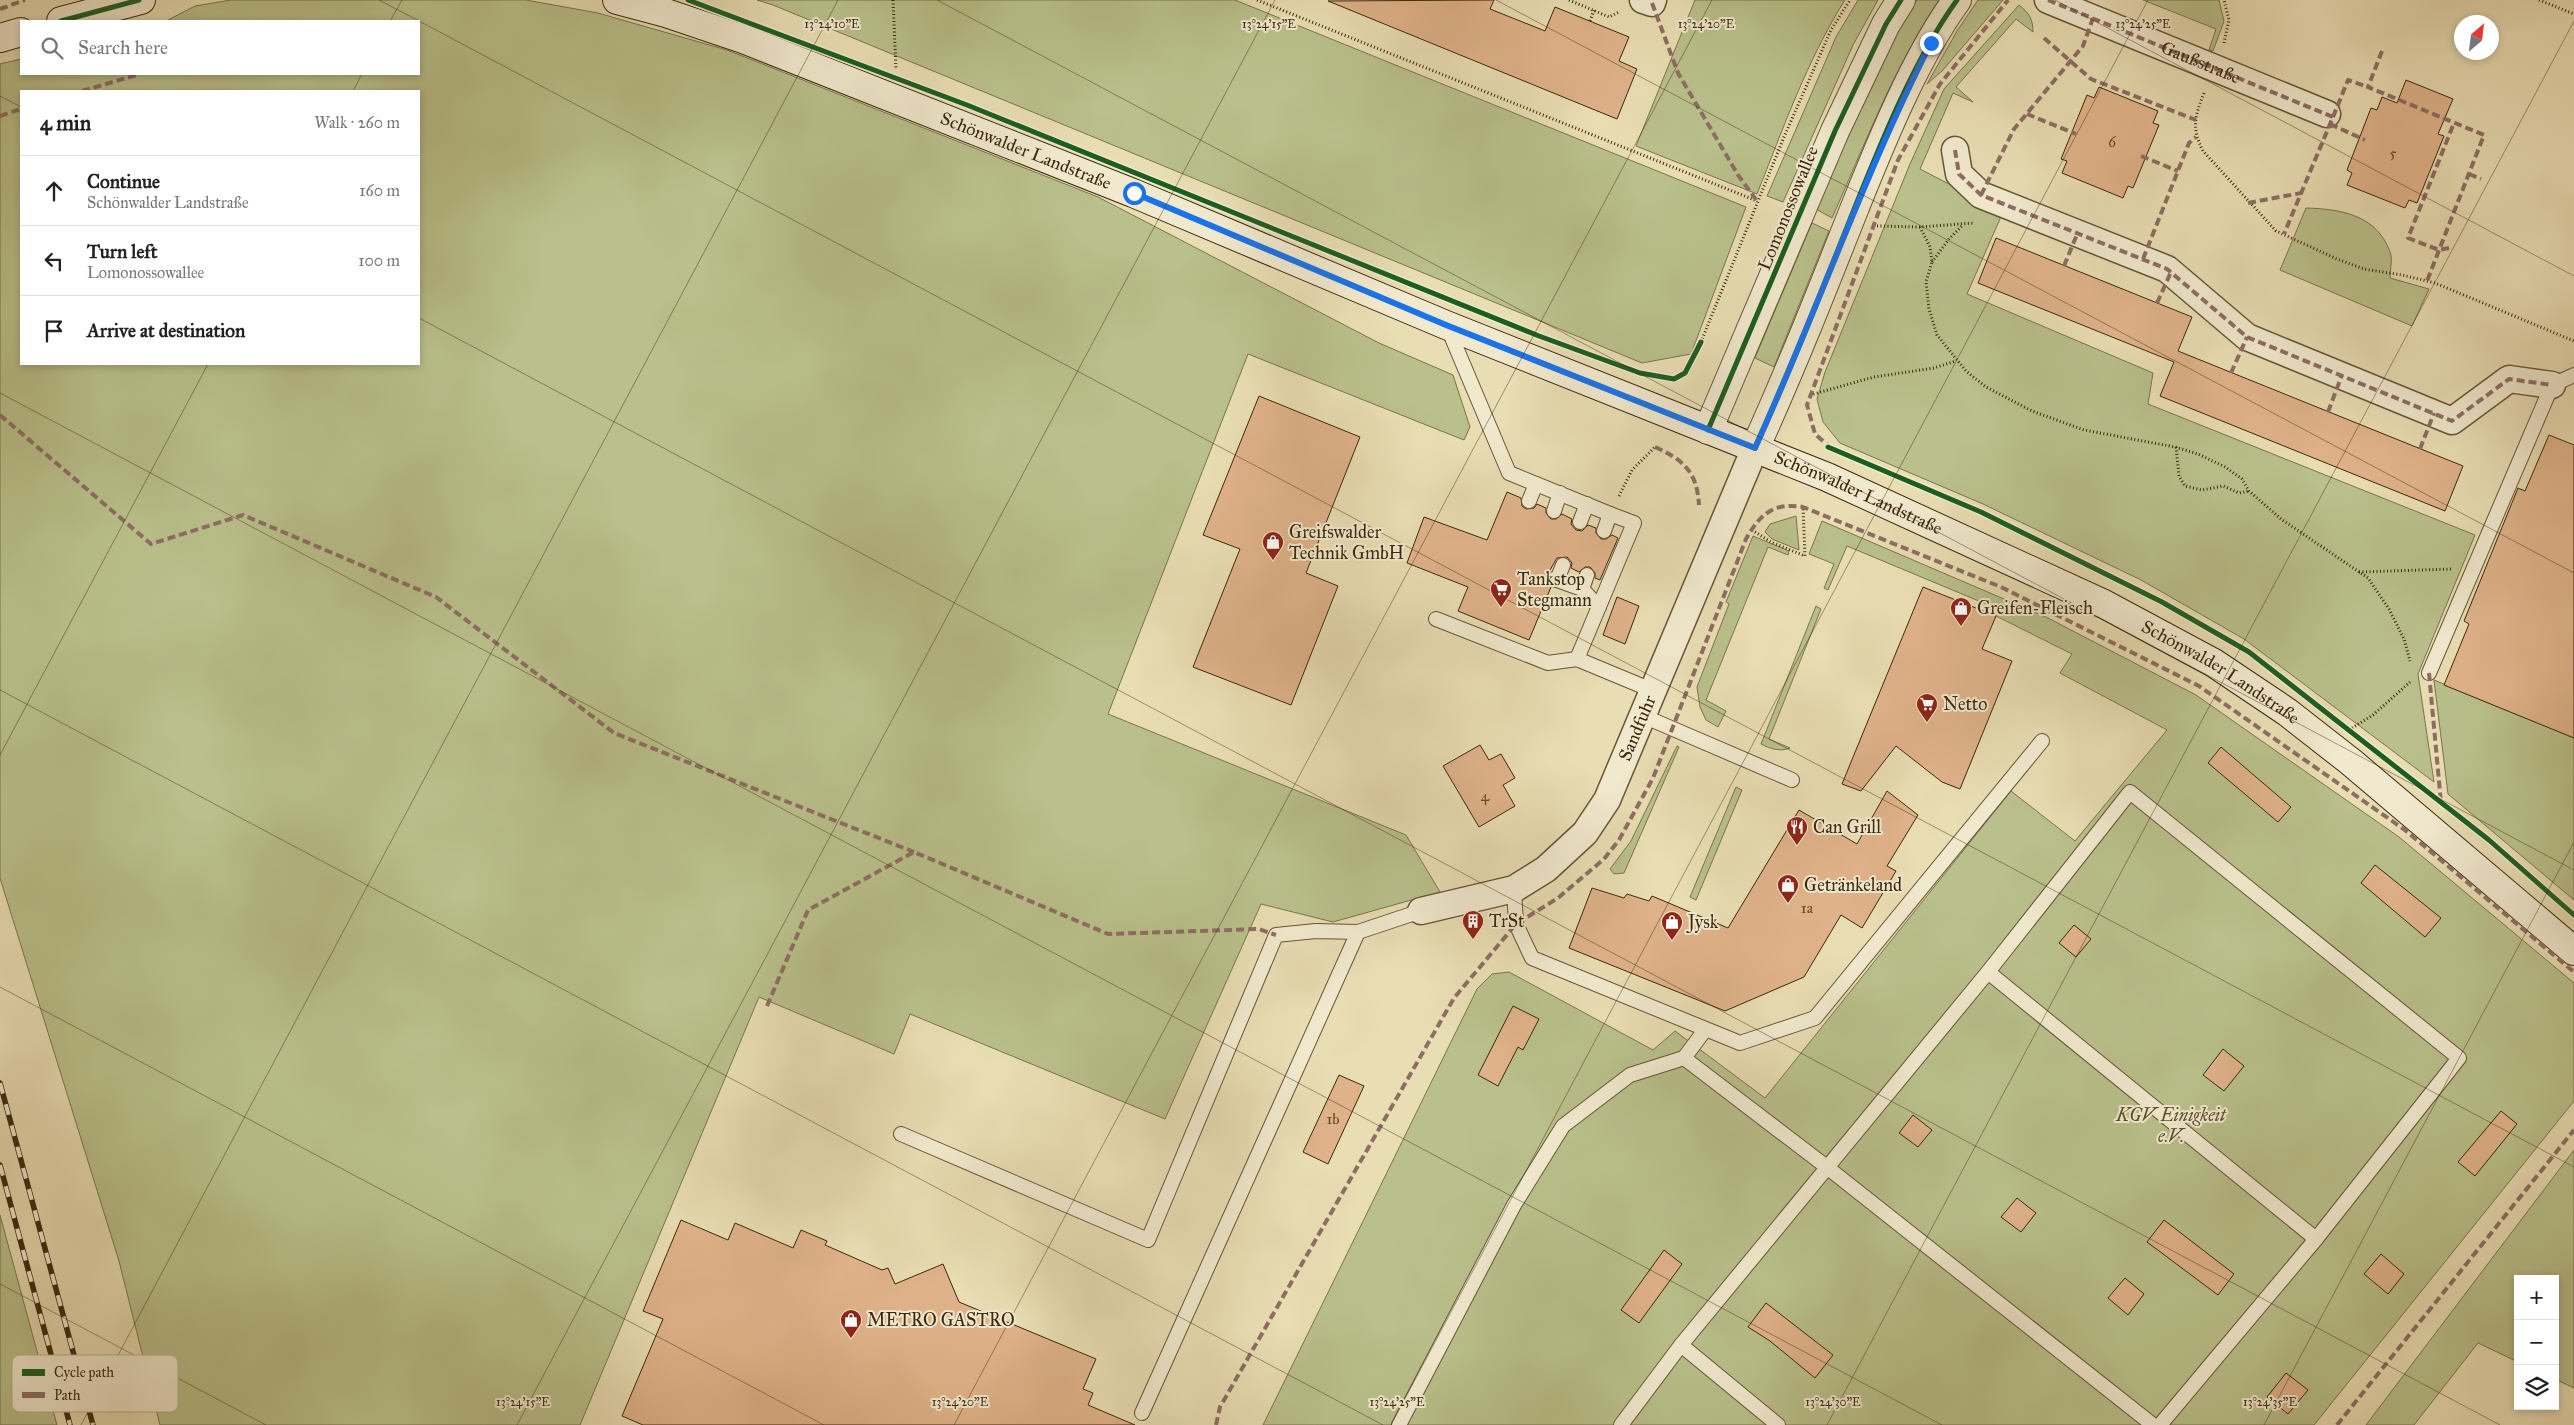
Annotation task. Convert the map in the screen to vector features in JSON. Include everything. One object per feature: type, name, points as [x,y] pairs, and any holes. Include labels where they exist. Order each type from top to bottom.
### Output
[{"type":"main road","points":[[72,12],[140,0]]},
{"type":"main road","name":"Schönwalder Landstraße","points":[[617,0],[666,13],[743,39],[1134,193],[1446,325],[1755,448],[1886,503],[2104,604],[2214,663],[2287,712],[2351,762],[2574,950]]},
{"type":"main road","name":"Lomonossowallee","points":[[1708,430],[1834,131],[1886,24],[1901,0]]},
{"type":"main road","points":[[1755,448],[1785,382],[1885,136],[1931,43],[1957,0]]},
{"type":"main road","points":[[0,38],[20,32]]},
{"type":"street","points":[[1643,0],[1652,3],[1653,0]]},
{"type":"street","name":"Gaußstraße","points":[[2048,0],[2327,114]]},
{"type":"street","points":[[1955,150],[1959,174],[1981,195],[2167,269],[2247,337],[2452,421],[2509,379],[2563,380]]},
{"type":"street","name":"Sandfuhr","points":[[1421,911],[1514,889],[1546,869],[1585,833],[1607,800],[1755,448]]},
{"type":"lane","points":[[1446,325],[1509,473],[1634,523],[1577,660]]},
{"type":"lane","points":[[2428,673],[2473,570],[2563,380]]},
{"type":"lane","points":[[1530,501],[1536,484]]},
{"type":"lane","points":[[1554,511],[1560,493]]},
{"type":"lane","points":[[1580,522],[1587,504]]},
{"type":"lane","points":[[1604,531],[1610,514]]},
{"type":"lane","points":[[1563,565],[1556,579],[1582,589],[1599,607]]},
{"type":"lane","points":[[1582,589],[1586,575]]},
{"type":"lane","points":[[1436,619],[1548,663],[1577,660],[1654,691]]},
{"type":"lane","points":[[1643,716],[1792,780]]},
{"type":"lane","points":[[1514,889],[1516,924],[1532,958],[1740,1043],[1815,1018],[2042,741]]},
{"type":"lane","points":[[1621,1425],[1681,1346],[1988,972],[2130,792],[2459,1058],[2316,1239],[2160,1425]]},
{"type":"lane","points":[[901,1134],[1148,1240],[1276,935],[1316,931],[1358,932],[1421,911]]},
{"type":"lane","points":[[1142,1413],[1358,932]]},
{"type":"lane","points":[[1988,972],[2316,1239]]},
{"type":"lane","points":[[1398,1425],[1514,1205],[1562,1126],[1630,1075],[1684,1058],[1705,1030]]},
{"type":"lane","points":[[1684,1058],[1828,1168],[2153,1425]]},
{"type":"lane","points":[[1681,1346],[1778,1425]]},
{"type":"path","points":[[892,0],[897,78]]},
{"type":"path","points":[[1257,0],[1757,201]]},
{"type":"path","points":[[1569,0],[1609,17]]},
{"type":"path","points":[[1701,342],[1757,201],[1831,30],[1850,0]]},
{"type":"path","points":[[2224,0],[2229,20],[2228,32],[2199,108],[2195,124],[2196,137],[2203,151],[2276,231],[2337,259],[2364,269],[2402,275],[2435,284],[2574,341]]},
{"type":"path","points":[[2539,0],[2574,14]]},
{"type":"path","points":[[1590,21],[1594,10]]},
{"type":"path","points":[[1871,226],[1920,227],[1980,222]]},
{"type":"path","points":[[1963,224],[1932,262],[1926,282],[1929,309],[1937,335],[1956,361],[1986,387],[2032,411],[2084,430],[2176,447],[2198,454],[2224,467],[2242,479],[2249,491],[2281,519],[2368,578],[2389,609],[2404,639],[2412,665]]},
{"type":"path","points":[[1920,227],[1930,247],[1932,262]]},
{"type":"path","points":[[1810,394],[1874,377],[1934,368],[1956,361]]},
{"type":"path","points":[[1610,514],[1632,470],[1656,447]]},
{"type":"path","points":[[2176,447],[2179,476],[2185,486],[2202,490],[2223,486],[2239,493],[2249,491]]},
{"type":"path","points":[[1752,530],[1771,542],[1805,556],[1803,507]]},
{"type":"path","points":[[2358,572],[2446,568],[2473,570]]},
{"type":"path","points":[[2350,730],[2398,695],[2415,677]]},
{"type":"green space","points":[[231,0],[526,0],[598,13],[727,50],[1098,197],[1379,343],[1453,375],[1470,427],[1464,440],[1248,354],[1108,714],[1406,835],[1440,892],[1333,922],[1261,904],[1165,1119],[910,1014],[894,1054],[759,997],[580,1425],[160,1425],[157,1412],[178,1412],[178,1355],[142,1355],[119,1261],[0,878],[0,64],[20,59],[20,75],[420,75],[420,20],[168,20],[195,6]]},
{"type":"green space","points":[[757,0],[1235,0],[1746,207],[1691,354],[1642,363]]},
{"type":"green space","points":[[1695,0],[1845,0],[1807,71],[1757,194],[1636,146]]},
{"type":"green space","points":[[1858,0],[1878,0],[1853,45],[1783,202],[1767,196],[1836,37]]},
{"type":"green space","points":[[1917,0],[1939,0],[1894,79],[1832,218],[1816,209],[1874,76]]},
{"type":"green space","points":[[1978,0],[2003,0],[1942,71],[1927,84],[1957,31]]},
{"type":"green space","points":[[2143,0],[2219,0],[2224,21],[2213,51],[2209,50],[2216,29]]},
{"type":"green space","points":[[2019,5],[2030,17],[2033,32],[2016,19],[1956,87],[1973,102],[1953,93],[1920,169],[2003,212],[1967,294],[2153,373],[2148,404],[2475,535],[2418,674],[2434,782],[2244,639],[2141,580],[1983,504],[1840,443],[1823,422],[1817,399],[1825,372],[1910,164],[1944,89]]},
{"type":"green space","points":[[2306,208],[2345,213],[2368,223],[2378,231],[2391,255],[2390,278],[2429,289],[2412,326],[2280,270]]},
{"type":"green space","points":[[1812,223],[1829,231],[1774,367],[1755,358]]},
{"type":"green space","points":[[1796,516],[1799,550],[1772,539],[1765,532],[1770,524]]},
{"type":"green space","name":"KGV Einigkeit e.V.","points":[[1822,521],[2046,617],[2196,695],[2399,837],[2574,983],[2574,1101],[2314,1425],[1263,1425],[1477,989],[1492,974],[1509,972],[1653,1050],[1675,1031],[1765,1098],[2011,791],[2075,841],[2167,730],[2060,673],[2072,654],[1996,616],[1998,609],[1847,546],[1828,590],[1824,588],[1834,564],[1809,554]]},
{"type":"green space","points":[[1753,536],[1789,551],[1788,555],[1768,547],[1706,700],[1726,711],[1718,727],[1706,720],[1700,707],[1697,687],[1729,604],[1726,602]]},
{"type":"green space","points":[[1816,606],[1821,609],[1769,739],[1790,748],[1783,750],[1772,749],[1761,744]]},
{"type":"green space","points":[[2434,680],[2574,738],[2574,900],[2448,794]]},
{"type":"green space","points":[[1677,746],[1679,747],[1624,873],[1614,874],[1610,869],[1631,841]]},
{"type":"green space","points":[[1736,787],[1742,790],[1696,900],[1690,897]]},
{"type":"green space","points":[[2574,1150],[2574,1388],[2559,1381],[2559,1275],[2514,1275],[2514,1360],[2478,1343],[2414,1425],[2366,1425]]},
{"type":"green space","points":[[0,1215],[38,1355],[12,1355],[12,1412],[53,1412],[57,1425],[0,1425]]},
{"type":"building","points":[[1494,0],[1490,9],[1545,31],[1555,7],[1629,37],[1619,61],[1637,69],[1617,119],[1328,1]]},
{"type":"building","points":[[2406,80],[2453,99],[2438,134],[2444,136],[2417,203],[2409,200],[2405,208],[2347,185],[2352,173],[2347,170],[2371,108],[2377,110],[2382,97],[2397,103]]},
{"type":"building","points":[[2099,87],[2158,111],[2153,123],[2159,125],[2133,188],[2128,186],[2123,198],[2062,173],[2067,161],[2061,159],[2087,95],[2094,98]]},
{"type":"building","points":[[1996,238],[2192,317],[2178,351],[2463,466],[2445,511],[2160,396],[2174,362],[1978,283]]},
{"type":"building","name":"Greifswalder Technik GmbH","points":[[1259,396],[1360,437],[1306,573],[1338,586],[1291,705],[1193,667],[1240,549],[1203,535]]},
{"type":"building","points":[[2549,435],[2574,445],[2574,738],[2444,685],[2469,624],[2464,621],[2518,488],[2525,491]]},
{"type":"building","points":[[1507,492],[1521,498],[1522,506],[1526,509],[1534,508],[1537,504],[1546,508],[1546,513],[1551,519],[1556,519],[1562,514],[1572,519],[1571,524],[1576,530],[1582,531],[1588,525],[1596,528],[1596,533],[1601,539],[1606,539],[1612,535],[1618,538],[1600,580],[1595,578],[1595,573],[1590,567],[1585,567],[1579,572],[1571,568],[1572,563],[1567,557],[1557,558],[1546,577],[1547,584],[1551,587],[1529,640],[1458,611],[1468,587],[1407,563],[1424,517],[1487,540]]},
{"type":"building","name":"Netto","points":[[1923,587],[1996,616],[1982,649],[2012,661],[1960,789],[1942,782],[1896,746],[1861,791],[1842,784]]},
{"type":"building","points":[[1617,597],[1639,606],[1625,644],[1603,635]]},
{"type":"building","points":[[1480,745],[1489,760],[1501,754],[1515,778],[1503,785],[1515,806],[1479,827],[1443,766]]},
{"type":"building","points":[[2221,747],[2291,807],[2278,822],[2208,763]]},
{"type":"building","points":[[1887,791],[1918,815],[1887,866],[1896,871],[1862,928],[1841,915],[1804,977],[1725,1011],[1569,948],[1592,888],[1624,898],[1627,894],[1649,901],[1652,896],[1728,928],[1799,810],[1857,844]]},
{"type":"building","points":[[2375,865],[2441,918],[2425,937],[2361,883]]},
{"type":"building","points":[[2074,925],[2091,939],[2076,957],[2059,943]]},
{"type":"building","points":[[1513,1006],[1539,1019],[1523,1050],[1518,1047],[1498,1086],[1478,1075]]},
{"type":"building","points":[[2223,1049],[2244,1066],[2224,1091],[2203,1075]]},
{"type":"building","points":[[1339,1075],[1364,1086],[1328,1164],[1303,1152]]},
{"type":"building","points":[[2501,1111],[2517,1124],[2475,1176],[2458,1162]]},
{"type":"building","points":[[1913,1115],[1932,1130],[1918,1147],[1899,1133]]},
{"type":"building","points":[[2017,1198],[2036,1213],[2021,1232],[2001,1217]]},
{"type":"building","name":"METRO GASTRO","points":[[681,1220],[728,1240],[735,1223],[793,1248],[801,1230],[827,1241],[825,1245],[882,1270],[888,1268],[895,1284],[943,1264],[959,1302],[1096,1359],[1083,1389],[1093,1393],[1088,1405],[1135,1425],[643,1425],[622,1416],[663,1319],[643,1311]]},
{"type":"building","points":[[2164,1220],[2234,1274],[2218,1295],[2147,1242]]},
{"type":"building","points":[[1664,1250],[1682,1264],[1639,1323],[1621,1310]]},
{"type":"building","points":[[2381,1254],[2404,1274],[2388,1294],[2364,1274]]},
{"type":"building","points":[[2125,1278],[2144,1294],[2128,1315],[2108,1298]]},
{"type":"building","points":[[1766,1303],[1833,1355],[1815,1378],[1770,1341],[1748,1327]]},
{"type":"building","points":[[2286,1373],[2308,1390],[2288,1414],[2267,1397]]},
{"type":"railway","points":[[0,1083],[74,1355]]},
{"type":"railway","points":[[0,1165],[51,1355]]},
{"type":"railway","points":[[66,1412],[70,1425]]},
{"type":"railway","points":[[89,1412],[93,1425]]},
{"type":"marked path","points":[[0,9],[25,0]]},
{"type":"marked path","points":[[1832,449],[1815,434],[1807,405],[1898,160],[1940,84],[2008,0]]},
{"type":"marked path","points":[[2048,0],[2333,117],[2284,234]]},
{"type":"marked path","points":[[1652,3],[1678,73],[1738,175],[1757,201]]},
{"type":"marked path","points":[[1981,195],[2014,129],[2083,46],[2093,18]]},
{"type":"marked path","points":[[2044,38],[2091,79],[2196,120]]},
{"type":"marked path","points":[[2382,51],[2368,87],[2484,135],[2427,281]]},
{"type":"marked path","points":[[85,90],[137,75]]},
{"type":"marked path","points":[[2333,117],[2348,80],[2368,87]]},
{"type":"marked path","points":[[0,116],[20,109]]},
{"type":"marked path","points":[[2027,114],[2076,134]]},
{"type":"marked path","points":[[2449,248],[2439,250],[2408,238],[2454,123]]},
{"type":"marked path","points":[[2330,124],[2365,140]]},
{"type":"marked path","points":[[2143,259],[2189,143],[2196,137]]},
{"type":"marked path","points":[[1955,150],[1959,174],[1981,195],[2167,269],[2247,337],[2452,421],[2509,379],[2552,385]]},
{"type":"marked path","points":[[2141,156],[2178,171]]},
{"type":"marked path","points":[[2469,174],[2481,179]]},
{"type":"marked path","points":[[2248,203],[2301,193]]},
{"type":"marked path","points":[[2064,266],[2078,232]]},
{"type":"marked path","points":[[2157,303],[2171,272]]},
{"type":"marked path","points":[[2231,373],[2247,337]]},
{"type":"marked path","points":[[2328,412],[2342,375]]},
{"type":"marked path","points":[[2420,449],[2434,413]]},
{"type":"marked path","points":[[0,415],[151,544],[243,515],[436,597],[614,733],[914,852]]},
{"type":"marked path","points":[[1655,447],[1674,457],[1687,468],[1695,484],[1699,505]]},
{"type":"marked path","points":[[1216,1425],[1220,1407],[1454,998],[1516,924],[1558,898],[1604,859],[1619,840],[1653,778],[1746,539],[1757,523],[1776,508],[1784,506],[1803,507],[2001,587],[2199,686],[2405,830],[2574,972]]},
{"type":"marked path","points":[[2429,673],[2441,803]]},
{"type":"marked path","points":[[767,1006],[808,910],[914,852],[1108,934],[1259,929],[1276,935]]},
{"type":"marked path","points":[[2337,1425],[2574,1130]]},
{"type":"cycle path","points":[[65,20],[139,0]]},
{"type":"cycle path","points":[[688,0],[967,105],[1539,336],[1640,373],[1674,379],[1685,373],[1701,342]]},
{"type":"cycle path","points":[[1708,430],[1835,131],[1886,24],[1901,0]]},
{"type":"cycle path","points":[[1755,448],[1900,100],[1927,47],[1957,0]]},
{"type":"cycle path","points":[[1828,447],[1981,512],[2162,602],[2249,652],[2489,840],[2574,915]]},
{"type":"place","name":"Greifswalder Technik GmbH","points":[[1273,561]]},
{"type":"place","name":"Tankstop Stegmann","points":[[1501,608]]},
{"type":"place","name":"Greifen-Fleisch","points":[[1961,627]]},
{"type":"place","name":"Netto","points":[[1927,723]]},
{"type":"place","name":"Can Grill","points":[[1797,846]]},
{"type":"place","name":"Getränkeland","points":[[1788,904]]},
{"type":"place","name":"TrSt","points":[[1473,940]]},
{"type":"place","name":"Jysk","points":[[1672,941]]},
{"type":"place","name":"METRO GASTRO","points":[[851,1339]]},
{"type":"route","points":[[1134,193],[1446,325],[1755,448],[1785,382],[1877,153],[1931,43]]}]
